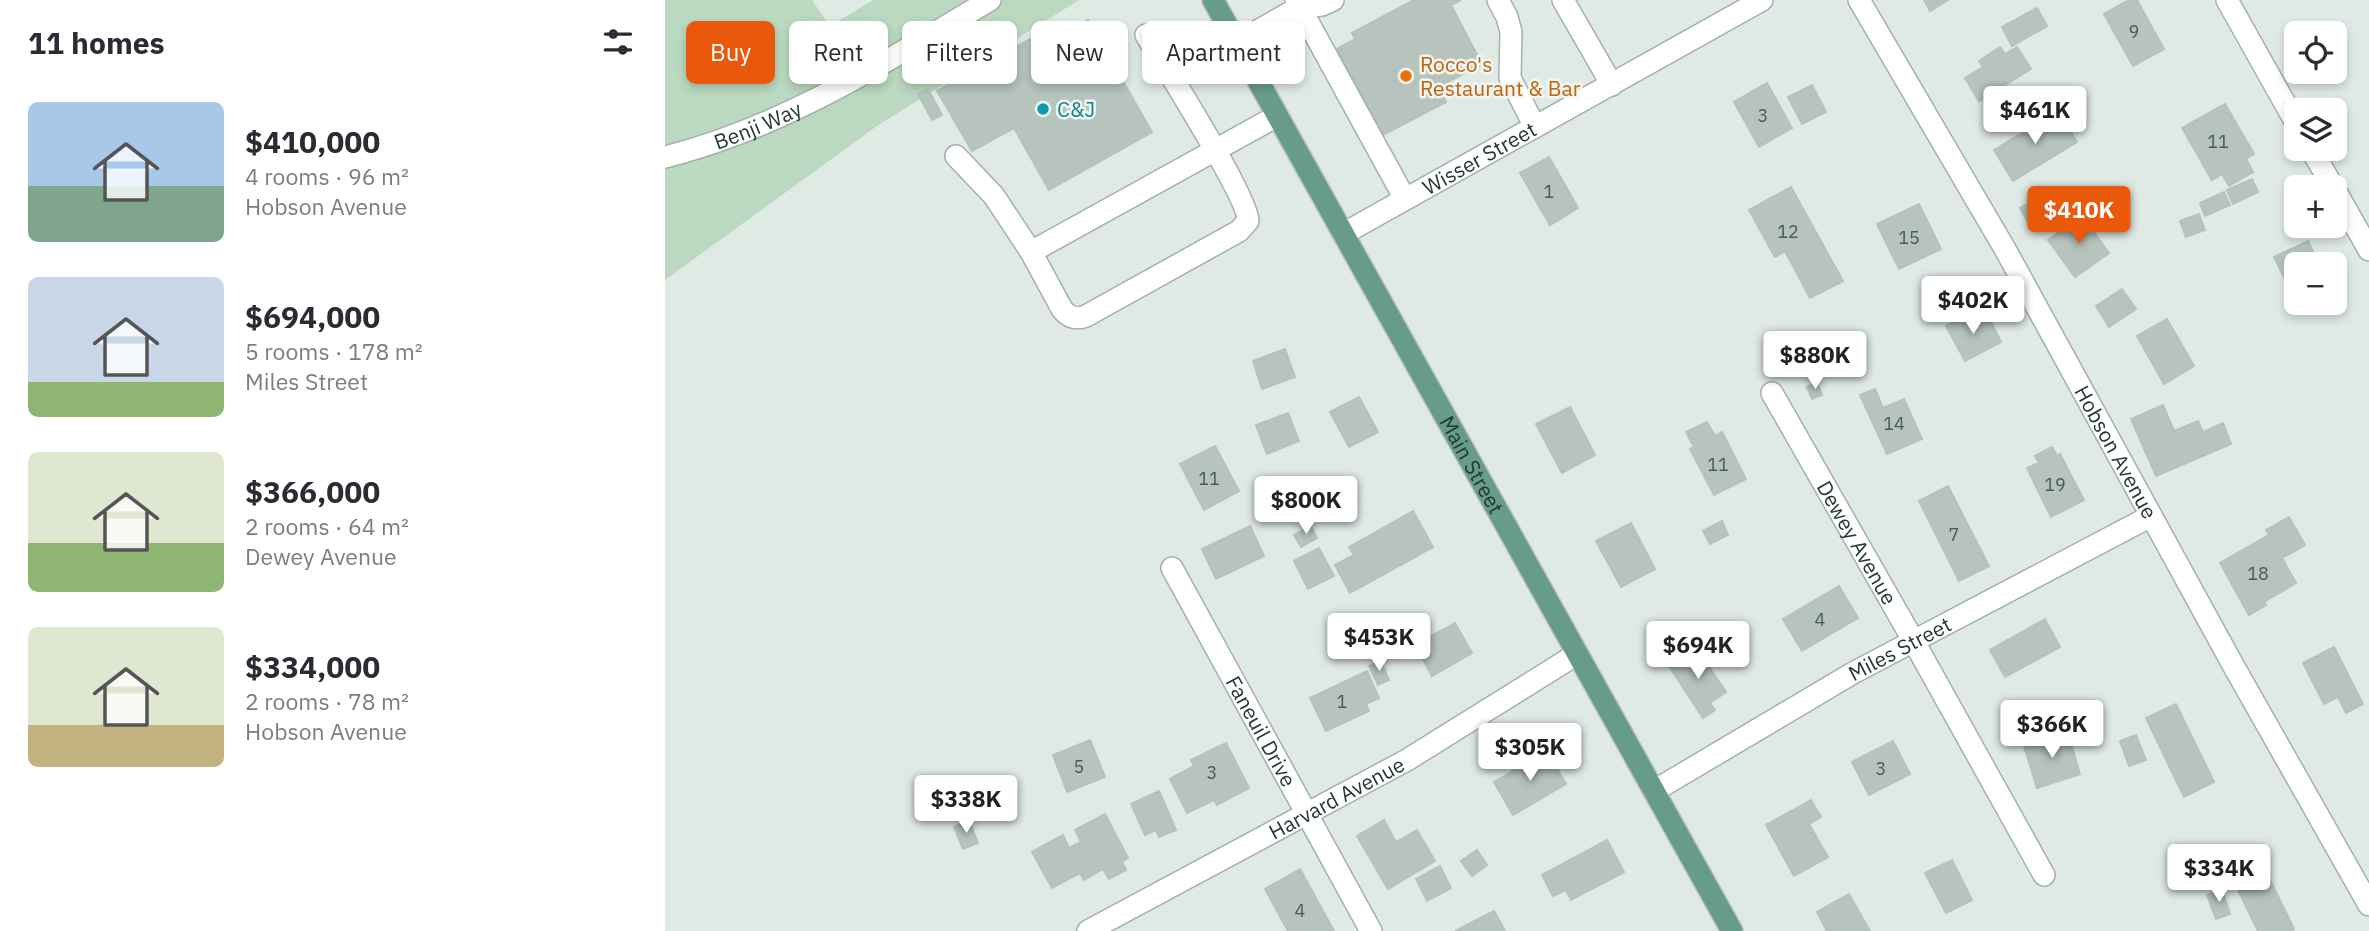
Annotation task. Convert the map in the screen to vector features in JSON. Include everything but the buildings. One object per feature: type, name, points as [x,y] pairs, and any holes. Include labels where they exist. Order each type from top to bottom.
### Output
[{"type":"main road","name":"Main Street","points":[[1213,0],[1224,21]]},
{"type":"main road","name":"Main Street","points":[[1259,84],[1732,931]]},
{"type":"street","name":"Benji Way","points":[[665,157],[742,133],[811,102],[990,0]]},
{"type":"street","points":[[1271,21],[1298,4],[1322,5],[1333,0]]},
{"type":"street","points":[[1498,0],[1511,32],[1510,78],[1535,127]]},
{"type":"street","points":[[1563,0],[1612,85]]},
{"type":"street","name":"Wisser Street","points":[[1343,234],[1762,0]]},
{"type":"street","name":"Hobson Avenue","points":[[1859,0],[2005,249],[2369,905]]},
{"type":"street","points":[[2227,0],[2284,102]]},
{"type":"street","points":[[1298,4],[1405,199]]},
{"type":"street","points":[[956,156],[994,196],[1031,252],[1062,309],[1077,318],[1086,316],[1228,238],[1246,225],[1248,212],[1176,84]]},
{"type":"street","points":[[1031,252],[1277,116]]},
{"type":"street","points":[[2347,212],[2369,250]]},
{"type":"street","name":"Dewey Avenue","points":[[1772,393],[2044,875]]},
{"type":"street","name":"Miles Street","points":[[1654,791],[1766,723],[1913,640],[2151,516]]},
{"type":"street","name":"Faneuil Drive","points":[[1172,568],[1371,931]]},
{"type":"street","name":"Harvard Avenue","points":[[1088,931],[1407,760],[1577,654]]},
{"type":"green space","points":[[665,0],[812,0],[827,21],[789,21],[789,84],[888,84],[888,21],[838,21],[873,0],[1079,0],[1045,21],[1031,21],[1031,30],[1017,39],[1017,21],[902,21],[902,84],[944,84],[877,126],[665,280]]},
{"type":"place","name":"Rocco's Restaurant & Bar","points":[[1406,76]]},
{"type":"place","name":"C&J","points":[[1043,109]]}]
